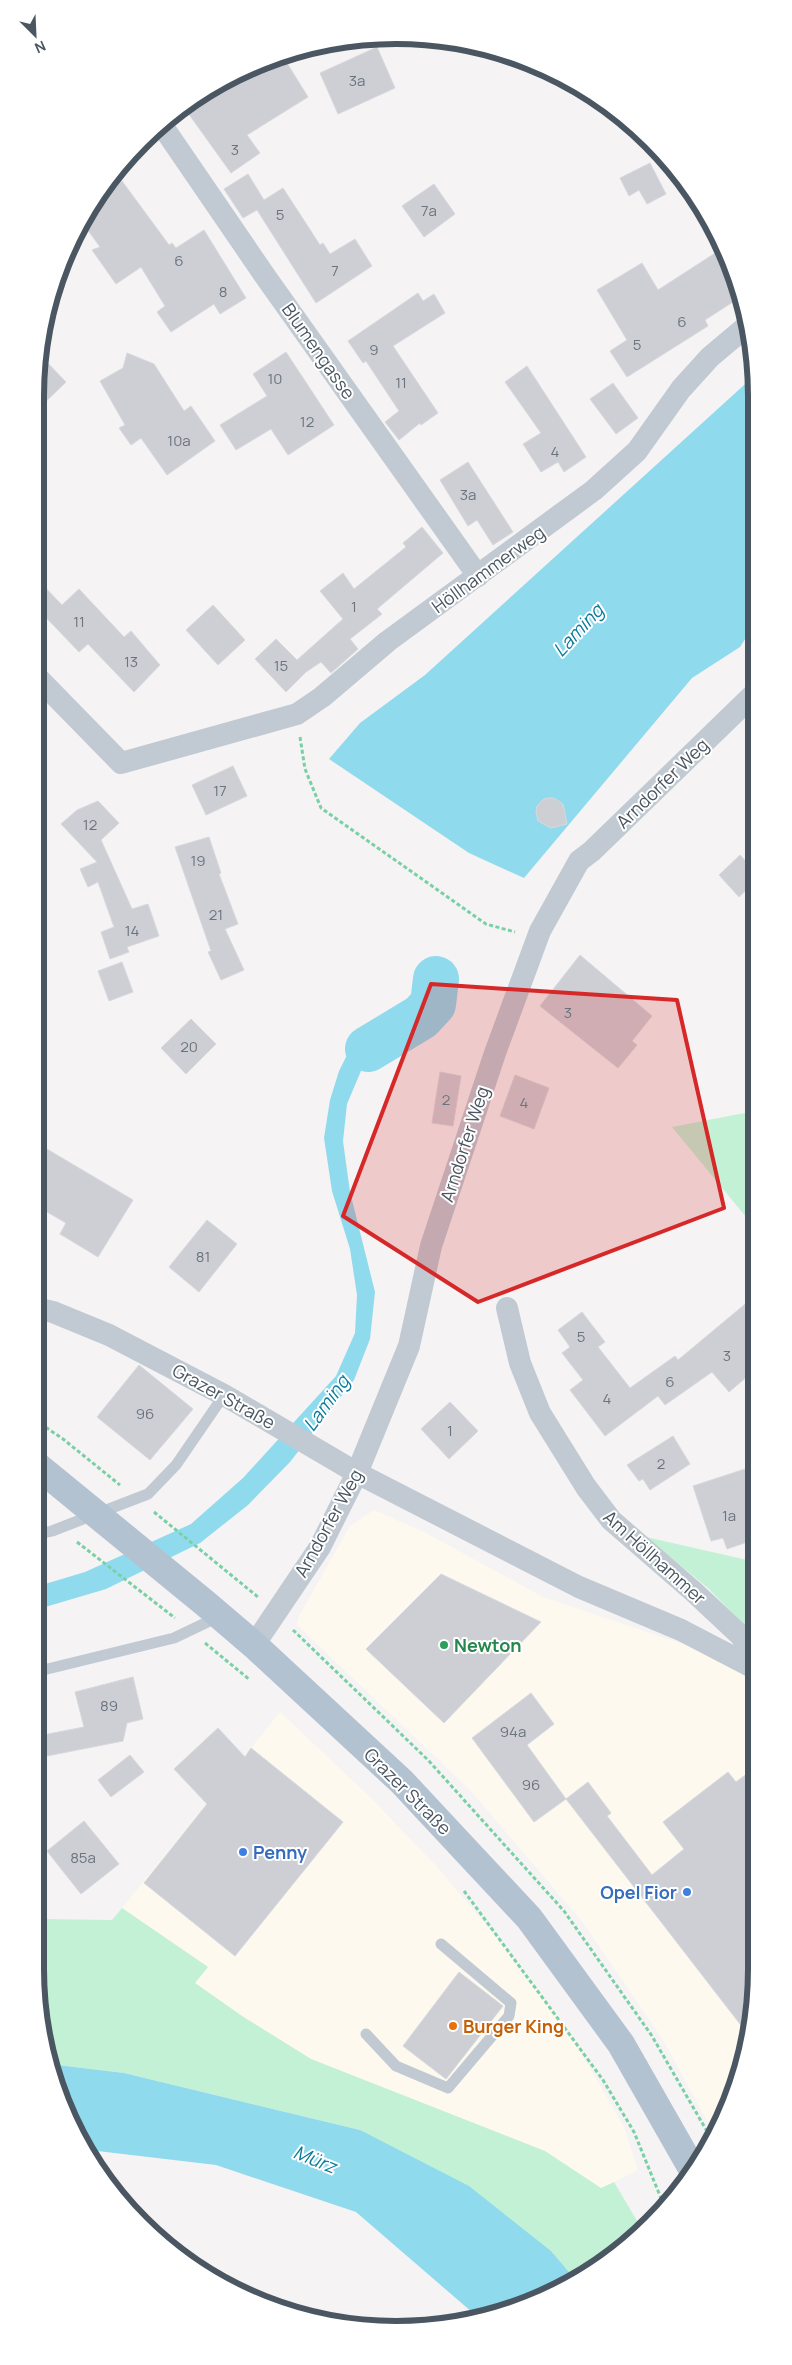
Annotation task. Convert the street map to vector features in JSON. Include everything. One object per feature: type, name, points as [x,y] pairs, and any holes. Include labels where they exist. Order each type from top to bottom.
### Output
[{"type":"main road","name":"Grazer Straße","points":[[44,1472],[254,1645],[402,1782],[529,1918],[622,2044],[690,2164]]},
{"type":"street","name":"Blumengasse","points":[[165,130],[265,276],[478,576]]},
{"type":"street","name":"Höllhammerweg","points":[[44,684],[121,763],[297,714],[322,697],[388,641],[594,490],[637,451],[681,390],[710,357],[742,331]]},
{"type":"street","name":"Arndorfer Weg","points":[[254,1645],[320,1547],[357,1473],[409,1346],[434,1237],[494,1053],[540,931],[579,861],[592,851],[748,699]]},
{"type":"street","name":"Am Höllhammer","points":[[506,1308],[520,1363],[540,1413],[586,1487],[610,1520],[694,1592],[741,1636],[748,1648]]},
{"type":"street","name":"Grazer Straße","points":[[44,1310],[109,1335],[224,1395],[357,1473],[579,1587],[681,1630],[748,1665]]},
{"type":"lane","points":[[44,1533],[148,1494],[176,1465],[224,1395]]},
{"type":"lane","points":[[44,1670],[174,1638],[189,1630],[213,1610]]},
{"type":"lane","points":[[366,2034],[396,2066],[448,2088],[509,2016],[512,2003],[441,1944]]},
{"type":"path","points":[[297,714],[305,769],[321,808],[486,924],[517,933],[540,931]]},
{"type":"path","points":[[44,1426],[63,1439]]},
{"type":"path","points":[[44,1515],[50,1520]]},
{"type":"path","points":[[74,1539],[174,1617],[251,1681]]},
{"type":"path","points":[[459,1884],[603,2080],[634,2132],[662,2200]]},
{"type":"highlighted area","points":[[431,984],[677,1000],[724,1208],[478,1302],[343,1216]]},
{"type":"shaded area","points":[[374,1510],[426,1533],[543,1597],[712,1654],[748,1679],[747,1992],[745,2015],[736,2060],[730,2082],[711,2127],[663,2040],[584,1924],[471,1791],[297,1625],[299,1616],[350,1526]]},
{"type":"shaded area","points":[[280,1712],[372,1799],[437,1867],[504,1946],[575,2042],[624,2127],[638,2170],[601,2189],[545,2151],[311,2059],[242,2016],[195,1983],[207,1966],[122,1908]]},
{"type":"green space","points":[[748,1112],[748,1219],[672,1127]]},
{"type":"green space","points":[[646,1537],[748,1560],[748,1629],[708,1588]]},
{"type":"green space","points":[[122,1908],[208,1967],[195,1983],[242,2016],[311,2059],[545,2151],[601,2188],[614,2182],[639,2224],[592,2262],[571,2274],[551,2251],[360,2130],[124,2073],[57,2065],[47,2015],[44,1969],[44,1919],[112,1920]]},
{"type":"water","points":[[747,382],[748,634],[740,647],[692,678],[524,878],[469,853],[329,759],[360,723],[425,675]]},
{"type":"water","points":[[418,1010],[427,1027],[378,1052],[361,1071],[347,1104],[343,1141],[350,1192],[375,1292],[370,1339],[354,1380],[290,1462],[248,1505],[200,1543],[106,1589],[44,1607],[44,1584],[85,1572],[191,1524],[243,1478],[336,1376],[355,1333],[357,1295],[350,1249],[332,1191],[324,1138],[330,1100],[339,1071],[346,1057],[375,1033]]},
{"type":"water","name":"Mürz","points":[[57,2065],[124,2073],[360,2130],[469,2186],[551,2251],[571,2274],[552,2285],[509,2303],[472,2312],[356,2212],[216,2165],[94,2151],[80,2125],[62,2082]]},
{"type":"building","points":[[377,47],[395,88],[338,114],[320,73]]},
{"type":"building","points":[[286,61],[308,97],[247,135],[260,153],[231,173],[188,113],[200,103],[240,80]]},
{"type":"building","points":[[650,163],[666,194],[647,204],[639,190],[629,196],[620,178]]},
{"type":"building","points":[[248,174],[264,200],[283,188],[320,245],[323,243],[330,254],[355,239],[372,266],[316,303],[257,210],[243,218],[224,189]]},
{"type":"building","points":[[122,181],[169,245],[172,243],[176,248],[204,230],[246,298],[220,314],[214,304],[171,332],[157,312],[165,306],[141,267],[116,284],[92,250],[100,247],[86,228],[111,190]]},
{"type":"building","points":[[434,184],[455,214],[424,237],[402,206]]},
{"type":"building","points":[[717,252],[730,283],[735,301],[705,320],[708,326],[627,377],[610,351],[627,340],[597,290],[642,263],[658,290]]},
{"type":"building","points":[[418,293],[423,301],[434,294],[445,313],[393,346],[438,413],[421,425],[420,423],[399,440],[385,422],[399,411],[366,361],[363,363],[348,341]]},
{"type":"building","points":[[286,352],[334,425],[288,455],[271,429],[236,450],[220,425],[267,396],[253,374]]},
{"type":"building","points":[[127,353],[154,364],[184,411],[191,406],[215,441],[167,475],[141,438],[131,445],[119,428],[125,425],[100,381],[123,368]]},
{"type":"building","points":[[46,361],[66,382],[44,403]]},
{"type":"building","points":[[527,366],[586,457],[564,472],[558,462],[541,472],[523,444],[541,433],[505,382]]},
{"type":"building","points":[[613,383],[638,418],[616,434],[590,399]]},
{"type":"building","points":[[468,462],[513,532],[493,545],[477,520],[468,526],[440,480]]},
{"type":"building","points":[[422,527],[443,553],[377,609],[382,614],[350,639],[358,649],[331,673],[321,662],[306,672],[286,692],[255,659],[276,639],[297,660],[343,619],[320,591],[343,573],[354,589],[406,547],[403,543]]},
{"type":"building","points":[[44,586],[62,605],[79,589],[124,637],[131,631],[160,665],[134,692],[88,644],[79,652],[44,615]]},
{"type":"building","points":[[213,605],[245,640],[218,665],[186,630]]},
{"type":"building","points":[[233,766],[247,796],[206,815],[192,785]]},
{"type":"building","points":[[554,798],[563,804],[567,824],[551,828],[538,821],[537,806],[544,799]]},
{"type":"building","points":[[98,801],[119,823],[101,840],[132,909],[148,904],[159,936],[127,947],[129,952],[110,959],[101,932],[114,927],[98,882],[88,887],[80,869],[97,862],[61,824],[77,810]]},
{"type":"building","points":[[209,837],[221,873],[219,874],[238,924],[225,929],[244,970],[221,980],[208,952],[211,951],[175,847]]},
{"type":"building","points":[[740,855],[748,864],[748,889],[739,897],[719,875]]},
{"type":"building","points":[[580,955],[652,1016],[632,1041],[637,1045],[618,1068],[540,1006]]},
{"type":"building","points":[[122,962],[133,992],[109,1001],[98,971]]},
{"type":"building","points":[[191,1019],[216,1044],[186,1074],[161,1048]]},
{"type":"building","points":[[440,1072],[461,1076],[453,1126],[432,1123]]},
{"type":"building","points":[[515,1075],[549,1088],[534,1129],[500,1116]]},
{"type":"building","points":[[44,1147],[133,1200],[98,1257],[60,1234],[66,1223],[44,1210]]},
{"type":"building","points":[[207,1220],[237,1244],[199,1292],[169,1267]]},
{"type":"building","points":[[748,1302],[748,1376],[729,1392],[712,1372],[665,1405],[658,1396],[605,1436],[570,1390],[583,1380],[562,1353],[570,1347],[558,1330],[582,1312],[605,1342],[598,1347],[630,1388],[675,1356],[678,1360]]},
{"type":"building","points":[[139,1365],[193,1409],[150,1460],[97,1417]]},
{"type":"building","points":[[450,1402],[478,1431],[449,1459],[421,1429]]},
{"type":"building","points":[[673,1436],[690,1464],[650,1490],[643,1479],[639,1481],[627,1465]]},
{"type":"building","points":[[748,1468],[748,1542],[727,1549],[723,1538],[711,1541],[693,1486]]},
{"type":"building","name":"Newton","points":[[441,1574],[541,1622],[444,1723],[366,1649]]},
{"type":"building","points":[[133,1677],[143,1719],[127,1723],[123,1741],[47,1756],[44,1735],[84,1727],[75,1692]]},
{"type":"building","points":[[531,1693],[554,1724],[527,1745],[566,1799],[534,1822],[472,1738]]},
{"type":"building","name":"Penny","points":[[218,1728],[245,1757],[251,1748],[343,1822],[235,1956],[144,1883],[207,1804],[174,1769]]},
{"type":"building","points":[[130,1755],[144,1772],[111,1797],[98,1780]]},
{"type":"building","points":[[728,1772],[736,1782],[748,1773],[748,1969],[743,2028],[566,1799],[588,1782],[611,1813],[607,1816],[652,1875],[684,1849],[663,1822]]},
{"type":"building","points":[[84,1821],[119,1864],[81,1894],[47,1851]]},
{"type":"building","name":"Burger King","points":[[459,1972],[503,2006],[446,2079],[403,2046]]},
{"type":"waterway","name":"Laming","points":[[368,1049],[421,1017],[433,1004],[436,979]]},
{"type":"place","name":"Newton","points":[[444,1645]]},
{"type":"place","name":"Penny","points":[[243,1852]]},
{"type":"place","name":"Opel Fior","points":[[687,1892]]},
{"type":"place","name":"Burger King","points":[[453,2026]]}]
